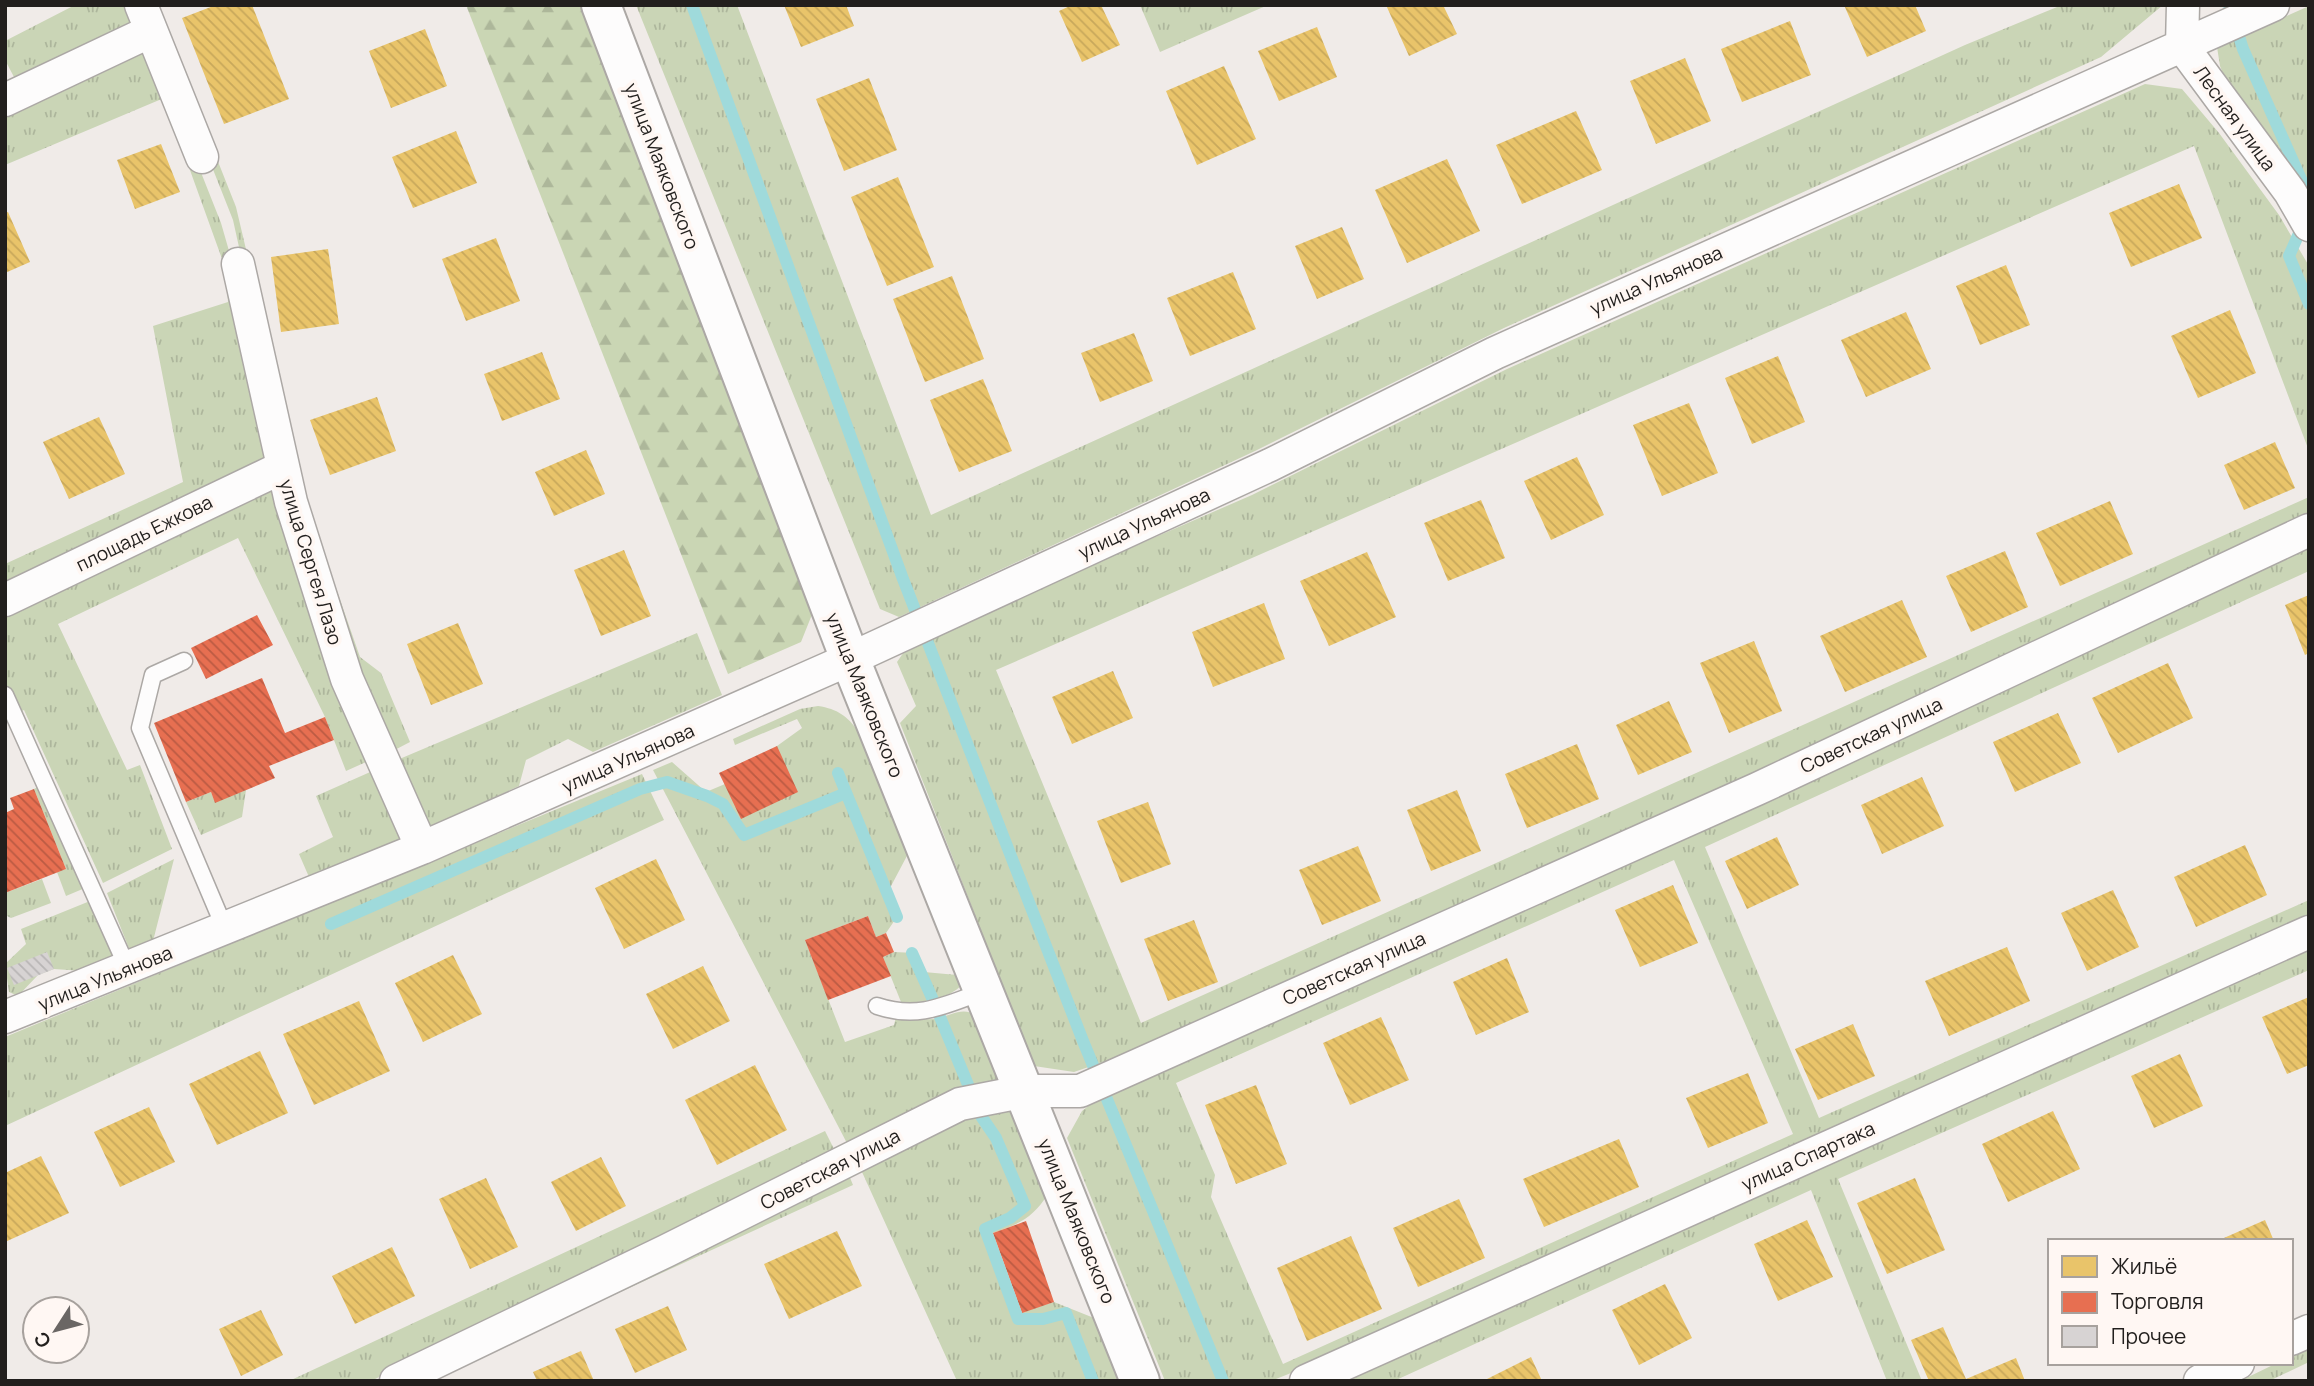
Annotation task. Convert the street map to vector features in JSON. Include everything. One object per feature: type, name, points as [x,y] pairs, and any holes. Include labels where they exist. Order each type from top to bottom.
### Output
[{"type":"main road","name":"улица Маяковского","points":[[601,5],[850,659],[1026,1091],[1140,1381]]},
{"type":"street","name":"Лесная улица","points":[[2183,5],[2182,46],[2290,192],[2309,225]]},
{"type":"street","name":"улица Ульянова","points":[[6,1013],[128,969],[422,848],[850,659],[1270,465],[1495,352],[2273,5]]},
{"type":"street","points":[[5,100],[146,18],[202,157]]},
{"type":"street","name":"улица Сергея Лазо","points":[[238,264],[291,502],[347,679],[422,848]]},
{"type":"street","name":"площадь Ежкова","points":[[5,600],[283,467]]},
{"type":"street","name":"Советская улица","points":[[396,1381],[666,1251],[960,1104],[1026,1091],[1080,1091],[1757,789],[2309,530]]},
{"type":"street","name":"улица Спартака","points":[[1306,1381],[2309,932]]},
{"type":"street","points":[[2293,1338],[2309,1331]]},
{"type":"street","points":[[2200,1381],[2234,1365]]},
{"type":"lane","points":[[184,661],[153,675],[140,728],[225,929]]},
{"type":"lane","points":[[5,695],[128,969]]},
{"type":"lane","points":[[877,1006],[898,1013],[924,1013],[985,991]]},
{"type":"green space","points":[[75,5],[131,5],[141,30],[5,93],[5,81],[14,77],[5,60],[5,41]]},
{"type":"green space","points":[[148,5],[156,5],[236,207],[305,499],[360,657],[381,673],[410,742],[387,754],[351,674],[295,500],[233,220]]},
{"type":"green space","points":[[466,5],[587,5],[813,612],[801,642],[728,674]]},
{"type":"green space","points":[[636,5],[737,5],[931,515],[1965,45],[2062,5],[2163,5],[2101,57],[1504,328],[1255,451],[899,617],[880,609]]},
{"type":"green space","points":[[1140,5],[1268,5],[1160,52]]},
{"type":"green space","points":[[2309,6],[2309,203],[2228,86],[2220,66],[2217,47]]},
{"type":"green space","points":[[149,41],[221,223],[375,758],[346,771],[325,717],[238,538],[58,624],[127,770],[140,765],[172,849],[103,883],[24,710],[5,718],[5,564],[183,482],[153,326],[228,302],[226,270],[164,98],[5,165],[5,109]]},
{"type":"green space","points":[[2145,84],[2182,89],[2219,133],[2279,215],[2309,266],[2309,451],[2194,146],[996,670],[1141,1023],[2309,497],[2309,512],[1675,810],[1109,1060],[1074,1072],[1034,1066],[900,723],[916,706],[897,662],[906,649],[942,630],[1252,495],[1507,369]]},
{"type":"green space","points":[[2309,547],[2309,571],[1705,847],[1819,1118],[2309,900],[2309,917],[1271,1381],[1165,1381],[1067,1138],[1082,1111],[1113,1086]],"holes":[[[1674,860],[1793,1134],[1283,1364],[1211,1197],[1215,1175],[1176,1083]]]},
{"type":"green space","points":[[697,633],[722,695],[593,752],[568,739],[526,760],[519,786],[424,830],[390,763]]},
{"type":"green space","points":[[818,706],[842,714],[859,732],[909,852],[890,888],[899,914],[886,933],[876,937],[868,916],[805,940],[845,1042],[894,1025],[896,1017],[928,1019],[960,1012],[971,1013],[977,1016],[1001,1079],[850,1149],[653,770],[672,762],[706,792],[725,784],[741,818],[777,746],[802,728],[797,719],[735,745],[733,739],[800,709]]},
{"type":"green space","points":[[377,769],[405,837],[309,877],[299,854],[333,837],[316,796]]},
{"type":"green space","points":[[642,774],[664,820],[5,1126],[5,1037]]},
{"type":"green space","points":[[41,785],[85,888],[66,896],[57,872],[66,869],[34,789]]},
{"type":"green space","points":[[246,790],[242,817],[201,835],[186,802],[211,792],[215,802]]},
{"type":"green space","points":[[174,859],[153,941],[130,951],[107,893]]},
{"type":"green space","points":[[42,879],[51,903],[11,918],[5,915],[5,893]]},
{"type":"green space","points":[[90,901],[114,958],[83,971],[54,969],[38,975],[18,996],[9,992],[5,964],[26,944],[21,929]]},
{"type":"green space","points":[[2309,950],[2309,970],[1838,1179],[1922,1381],[1887,1381],[1811,1190],[1394,1381],[1346,1381]]},
{"type":"green space","points":[[894,952],[916,953],[924,972],[957,975],[962,985],[948,995],[933,1000],[901,1002],[883,957]]},
{"type":"green space","points":[[1012,1106],[1048,1194],[1025,1219],[993,1233],[1021,1312],[1054,1302],[1094,1318],[1120,1381],[957,1381],[857,1161],[962,1110]]},
{"type":"green space","points":[[825,1131],[837,1155],[371,1381],[289,1381]]},
{"type":"green space","points":[[846,1168],[853,1185],[427,1381]]},
{"type":"green space","points":[[2309,1349],[2309,1362],[2269,1381],[2240,1381],[2273,1365],[2293,1365],[2293,1356]]},
{"type":"building: Жильё","points":[[216,5],[252,5],[289,99],[224,124],[182,18]]},
{"type":"building: Жильё","points":[[784,5],[846,5],[854,26],[801,47]]},
{"type":"building: Жильё","points":[[1072,5],[1101,5],[1120,45],[1082,62],[1059,11]]},
{"type":"building: Жильё","points":[[1386,5],[1443,5],[1457,34],[1409,56]]},
{"type":"building: Жильё","points":[[1844,5],[1915,5],[1926,31],[1867,57]]},
{"type":"building: Жильё","points":[[1790,21],[1811,75],[1742,102],[1721,49]]},
{"type":"building: Жильё","points":[[1317,27],[1337,77],[1279,101],[1258,51]]},
{"type":"building: Жильё","points":[[425,29],[447,86],[391,108],[369,51]]},
{"type":"building: Жильё","points":[[1685,58],[1711,121],[1656,144],[1630,81]]},
{"type":"building: Жильё","points":[[1224,66],[1256,139],[1197,165],[1166,91]]},
{"type":"building: Жильё","points":[[869,78],[897,150],[844,171],[816,99]]},
{"type":"building: Жильё","points":[[1576,111],[1602,170],[1522,204],[1496,145]]},
{"type":"building: Жильё","points":[[456,131],[477,183],[413,208],[392,157]]},
{"type":"building: Жильё","points":[[161,144],[180,192],[135,209],[117,160]]},
{"type":"building: Жильё","points":[[1447,159],[1480,231],[1407,263],[1375,190]]},
{"type":"building: Жильё","points":[[898,177],[934,267],[887,286],[851,197]]},
{"type":"building: Жильё","points":[[2179,184],[2202,238],[2131,267],[2109,213]]},
{"type":"building: Жильё","points":[[8,212],[30,262],[5,273],[5,213]]},
{"type":"building: Жильё","points":[[1342,227],[1364,279],[1317,299],[1295,246]]},
{"type":"building: Жильё","points":[[496,238],[520,301],[466,321],[442,259]]},
{"type":"building: Жильё","points":[[328,249],[339,324],[281,332],[271,257]]},
{"type":"building: Жильё","points":[[2006,265],[2030,325],[1980,345],[1956,286]]},
{"type":"building: Жильё","points":[[1233,272],[1256,329],[1190,356],[1167,298]]},
{"type":"building: Жильё","points":[[952,276],[984,359],[925,382],[893,299]]},
{"type":"building: Жильё","points":[[2230,310],[2256,373],[2198,398],[2171,336]]},
{"type":"building: Жильё","points":[[1906,312],[1931,369],[1866,397],[1841,340]]},
{"type":"building: Жильё","points":[[1134,333],[1153,381],[1100,402],[1081,353]]},
{"type":"building: Жильё","points":[[542,352],[560,399],[502,421],[484,374]]},
{"type":"building: Жильё","points":[[1778,356],[1805,422],[1752,444],[1725,378]]},
{"type":"building: Жильё","points":[[983,379],[1012,451],[959,472],[930,400]]},
{"type":"building: Жильё","points":[[377,397],[396,451],[330,475],[310,420]]},
{"type":"building: Жильё","points":[[1689,403],[1718,473],[1662,496],[1633,425]]},
{"type":"building: Жильё","points":[[99,417],[125,474],[69,499],[43,442]]},
{"type":"building: Жильё","points":[[2275,442],[2295,488],[2244,510],[2224,465]]},
{"type":"building: Жильё","points":[[586,450],[605,494],[554,516],[535,472]]},
{"type":"building: Жильё","points":[[1577,457],[1604,515],[1551,540],[1524,481]]},
{"type":"building: Жильё","points":[[1481,500],[1505,558],[1448,581],[1424,523]]},
{"type":"building: Жильё","points":[[2110,501],[2133,554],[2060,586],[2036,533]]},
{"type":"building: Жильё","points":[[624,550],[651,616],[601,636],[574,570]]},
{"type":"building: Жильё","points":[[2005,551],[2028,607],[1971,632],[1946,576]]},
{"type":"building: Жильё","points":[[1367,552],[1396,617],[1329,646],[1300,581]]},
{"type":"building: Жильё","points":[[2309,595],[2309,653],[2305,655],[2285,605]]},
{"type":"building: Жильё","points":[[1902,600],[1927,657],[1845,692],[1820,636]]},
{"type":"building: Жильё","points":[[1264,603],[1285,659],[1213,687],[1192,632]]},
{"type":"building: Жильё","points":[[458,623],[483,684],[431,705],[407,644]]},
{"type":"building: Жильё","points":[[1754,641],[1782,711],[1729,733],[1700,663]]},
{"type":"building: Жильё","points":[[2168,663],[2193,718],[2118,753],[2092,698]]},
{"type":"building: Жильё","points":[[1113,671],[1133,718],[1072,744],[1052,697]]},
{"type":"building: Жильё","points":[[1669,701],[1692,752],[1638,775],[1616,725]]},
{"type":"building: Жильё","points":[[2058,713],[2081,763],[2015,792],[1993,742]]},
{"type":"building: Жильё","points":[[1577,744],[1599,799],[1527,828],[1505,774]]},
{"type":"building: Жильё","points":[[1922,777],[1944,826],[1882,854],[1861,805]]},
{"type":"building: Жильё","points":[[1457,790],[1481,851],[1431,871],[1407,810]]},
{"type":"building: Жильё","points":[[1148,802],[1171,864],[1121,883],[1097,821]]},
{"type":"building: Жильё","points":[[1777,837],[1799,885],[1747,909],[1725,861]]},
{"type":"building: Жильё","points":[[2245,845],[2267,895],[2196,927],[2174,877]]},
{"type":"building: Жильё","points":[[1358,846],[1381,901],[1322,925],[1299,870]]},
{"type":"building: Жильё","points":[[656,859],[685,920],[624,949],[595,888]]},
{"type":"building: Жильё","points":[[1673,885],[1698,943],[1640,967],[1615,910]]},
{"type":"building: Жильё","points":[[2113,890],[2139,947],[2087,971],[2061,913]]},
{"type":"building: Жильё","points":[[1194,920],[1218,982],[1168,1001],[1144,939]]},
{"type":"building: Жильё","points":[[2007,947],[2030,1001],[1949,1036],[1925,981]]},
{"type":"building: Жильё","points":[[453,955],[482,1014],[423,1042],[395,983]]},
{"type":"building: Жильё","points":[[1507,958],[1529,1012],[1476,1035],[1453,982]]},
{"type":"building: Жильё","points":[[703,966],[730,1021],[673,1049],[646,994]]},
{"type":"building: Жильё","points":[[2309,997],[2309,1065],[2287,1074],[2262,1017]]},
{"type":"building: Жильё","points":[[359,1001],[390,1071],[314,1105],[283,1034]]},
{"type":"building: Жильё","points":[[1381,1017],[1409,1080],[1350,1105],[1323,1043]]},
{"type":"building: Жильё","points":[[1853,1024],[1875,1076],[1818,1100],[1795,1049]]},
{"type":"building: Жильё","points":[[260,1051],[288,1113],[217,1145],[189,1084]]},
{"type":"building: Жильё","points":[[2180,1054],[2203,1106],[2154,1128],[2131,1076]]},
{"type":"building: Жильё","points":[[755,1065],[787,1130],[717,1165],[685,1100]]},
{"type":"building: Жильё","points":[[1748,1073],[1768,1123],[1708,1148],[1686,1098]]},
{"type":"building: Жильё","points":[[1256,1085],[1287,1164],[1236,1184],[1205,1105]]},
{"type":"building: Жильё","points":[[149,1107],[175,1162],[120,1187],[94,1132]]},
{"type":"building: Жильё","points":[[2053,1111],[2080,1169],[2008,1202],[1982,1144]]},
{"type":"building: Жильё","points":[[1619,1139],[1639,1187],[1544,1227],[1523,1179]]},
{"type":"building: Жильё","points":[[41,1156],[69,1213],[5,1242],[5,1173]]},
{"type":"building: Жильё","points":[[601,1157],[626,1206],[576,1231],[551,1182]]},
{"type":"building: Жильё","points":[[486,1178],[518,1247],[470,1269],[439,1199]]},
{"type":"building: Жильё","points":[[1915,1178],[1945,1250],[1887,1274],[1857,1203]]},
{"type":"building: Жильё","points":[[1459,1199],[1485,1258],[1418,1287],[1393,1228]]},
{"type":"building: Жильё","points":[[1807,1220],[1833,1277],[1778,1301],[1754,1244]]},
{"type":"building: Жильё","points":[[2265,1220],[2273,1239],[2222,1239]]},
{"type":"building: Жильё","points":[[837,1231],[862,1286],[789,1319],[764,1264]]},
{"type":"building: Жильё","points":[[1351,1236],[1382,1309],[1307,1341],[1277,1268]]},
{"type":"building: Жильё","points":[[392,1247],[415,1296],[355,1324],[332,1276]]},
{"type":"building: Жильё","points":[[1665,1284],[1692,1338],[1639,1365],[1612,1310]]},
{"type":"building: Жильё","points":[[668,1306],[687,1350],[635,1373],[615,1329]]},
{"type":"building: Жильё","points":[[261,1310],[283,1355],[241,1376],[219,1329]]},
{"type":"building: Жильё","points":[[1943,1327],[1966,1379],[2016,1358],[2025,1381],[1929,1381],[1911,1340]]},
{"type":"building: Жильё","points":[[581,1351],[594,1381],[537,1381],[533,1372]]},
{"type":"building: Жильё","points":[[1531,1357],[1542,1381],[1483,1381]]},
{"type":"building: Торговля","points":[[257,615],[273,645],[206,679],[191,648]]},
{"type":"building: Торговля","points":[[262,678],[285,733],[325,717],[334,740],[269,766],[275,778],[215,803],[211,792],[186,802],[154,723]]},
{"type":"building: Торговля","points":[[777,746],[798,792],[741,819],[719,773]]},
{"type":"building: Торговля","points":[[34,789],[66,869],[5,893],[5,813],[14,809],[10,798]]},
{"type":"building: Торговля","points":[[868,916],[876,937],[886,933],[894,952],[883,957],[891,976],[828,1000],[805,940]]},
{"type":"building: Торговля","points":[[1026,1221],[1054,1302],[1022,1313],[993,1233]]},
{"type":"building: Прочее","points":[[47,952],[54,969],[14,985],[7,968]]},
{"type":"waterway","points":[[692,5],[903,579],[1083,1041],[1223,1381]]},
{"type":"waterway","points":[[2229,5],[2243,49],[2308,195]]},
{"type":"waterway","points":[[2304,222],[2289,256],[2309,304]]},
{"type":"waterway","points":[[838,773],[897,917]]},
{"type":"waterway","points":[[331,924],[640,789],[667,782],[723,804],[744,835],[846,793]]},
{"type":"waterway","points":[[912,953],[933,1000]]},
{"type":"waterway","points":[[940,1017],[981,1116],[996,1138],[1025,1206],[1010,1218],[985,1229],[1018,1319],[1043,1319],[1066,1313],[1093,1381]]}]
